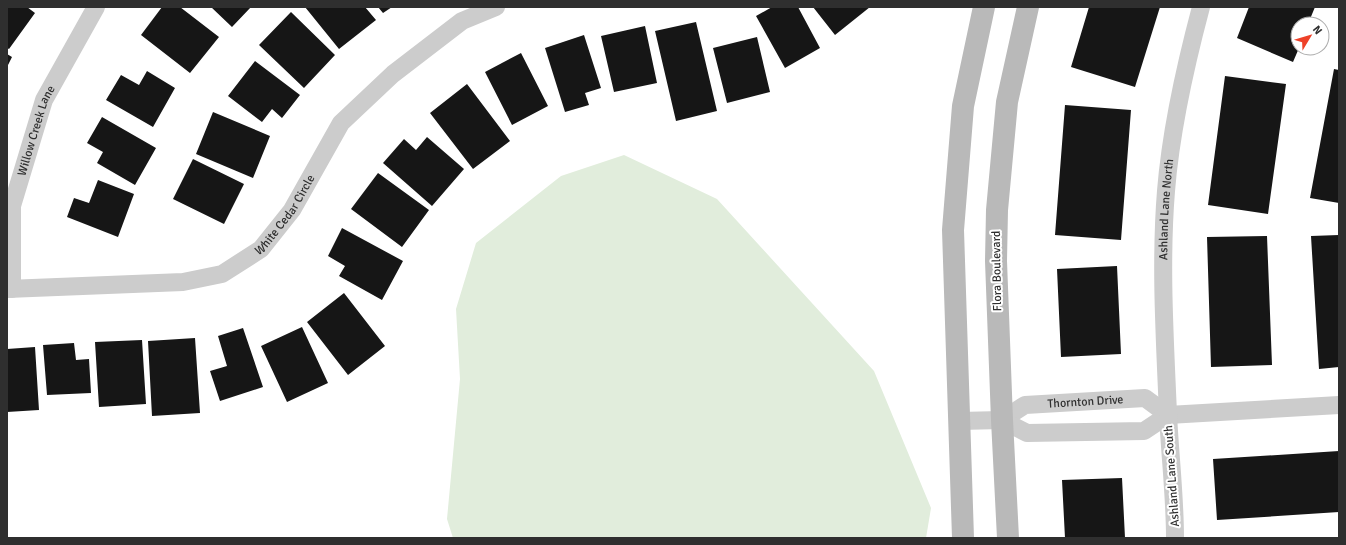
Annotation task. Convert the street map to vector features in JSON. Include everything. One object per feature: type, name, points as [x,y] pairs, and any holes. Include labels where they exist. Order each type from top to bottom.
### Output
[{"type":"street","name":"Willow Creek Lane","points":[[10,289],[12,206],[44,100],[96,7]]},
{"type":"street","name":"White Cedar Circle","points":[[10,289],[183,282],[222,274],[261,249],[292,210],[341,123],[392,74],[462,21],[496,7]]},
{"type":"street","points":[[963,538],[953,230],[963,106],[984,7]]},
{"type":"street","name":"Flora Boulevard","points":[[1008,538],[1002,420],[997,269],[997,210],[1007,102],[1028,7]]},
{"type":"street","name":"Ashland Lane North","points":[[1168,415],[1164,248],[1166,191],[1172,136],[1182,84],[1201,7]]},
{"type":"street","name":"Thornton Drive","points":[[1002,420],[1025,405],[1145,398],[1168,415]]},
{"type":"street","points":[[1075,403],[1075,432]]},
{"type":"street","points":[[959,421],[1002,420],[1027,433],[1144,431],[1168,415],[1339,404]]},
{"type":"street","name":"Ashland Lane South","points":[[1168,415],[1175,538]]},
{"type":"green space","points":[[624,155],[717,199],[874,371],[931,508],[926,538],[453,538],[447,519],[460,379],[456,309],[476,243],[561,176]]},
{"type":"building","points":[[7,7],[27,7],[35,13],[9,49],[7,48]]},
{"type":"building","points":[[162,7],[180,7],[219,37],[190,73],[141,35]]},
{"type":"building","points":[[211,7],[251,7],[232,27]]},
{"type":"building","points":[[305,7],[365,7],[376,20],[339,49]]},
{"type":"building","points":[[378,7],[392,7],[383,13]]},
{"type":"building","points":[[772,7],[798,7],[820,48],[785,68],[756,16]]},
{"type":"building","points":[[813,7],[870,7],[835,35]]},
{"type":"building","points":[[1089,7],[1160,7],[1135,87],[1071,67]]},
{"type":"building","points":[[1249,7],[1315,7],[1311,16],[1290,16],[1290,56],[1296,56],[1293,62],[1237,38]]},
{"type":"building","points":[[291,12],[335,55],[304,88],[259,45]]},
{"type":"building","points":[[696,22],[717,111],[676,121],[655,31]]},
{"type":"building","points":[[645,26],[657,83],[614,92],[601,36]]},
{"type":"building","points":[[584,35],[601,88],[585,93],[589,105],[565,112],[545,48]]},
{"type":"building","points":[[757,37],[770,92],[727,103],[713,48]]},
{"type":"building","points":[[521,53],[548,106],[512,125],[485,72]]},
{"type":"building","points":[[7,54],[12,57],[7,67]]},
{"type":"building","points":[[255,61],[300,95],[282,118],[272,109],[262,122],[228,96]]},
{"type":"building","points":[[1334,69],[1339,70],[1339,203],[1310,198]]},
{"type":"building","points":[[147,71],[175,88],[153,127],[106,100],[121,75],[139,85]]},
{"type":"building","points":[[1225,76],[1286,84],[1268,214],[1208,205]]},
{"type":"building","points":[[467,84],[510,141],[473,169],[430,113]]},
{"type":"building","points":[[1065,105],[1131,110],[1121,240],[1055,235]]},
{"type":"building","points":[[213,112],[270,136],[253,178],[196,154]]},
{"type":"building","points":[[102,117],[156,148],[135,185],[97,163],[103,152],[87,143]]},
{"type":"building","points":[[427,137],[464,169],[432,206],[383,163],[404,139],[416,150]]},
{"type":"building","points":[[193,159],[244,184],[224,224],[173,199]]},
{"type":"building","points":[[378,173],[429,210],[402,247],[351,209]]},
{"type":"building","points":[[98,180],[134,194],[118,237],[67,217],[74,198],[89,203]]},
{"type":"building","points":[[342,228],[403,261],[382,300],[339,276],[345,266],[328,256]]},
{"type":"building","points":[[1339,235],[1339,367],[1319,369],[1311,236]]},
{"type":"building","points":[[1267,236],[1272,365],[1211,367],[1207,237]]},
{"type":"building","points":[[1117,266],[1121,354],[1061,357],[1057,269]]},
{"type":"building","points":[[344,293],[385,346],[348,375],[307,322]]},
{"type":"building","points":[[302,327],[328,383],[287,402],[261,346]]},
{"type":"building","points":[[243,328],[263,387],[220,401],[210,371],[227,366],[218,336]]},
{"type":"building","points":[[195,338],[200,413],[152,416],[148,341]]},
{"type":"building","points":[[142,340],[146,404],[99,407],[95,342]]},
{"type":"building","points":[[74,343],[76,360],[89,359],[91,393],[47,395],[43,345]]},
{"type":"building","points":[[35,347],[39,410],[7,412],[7,349]]},
{"type":"building","points":[[1339,451],[1339,512],[1217,520],[1213,459]]},
{"type":"building","points":[[1122,478],[1125,538],[1065,538],[1062,480]]}]
